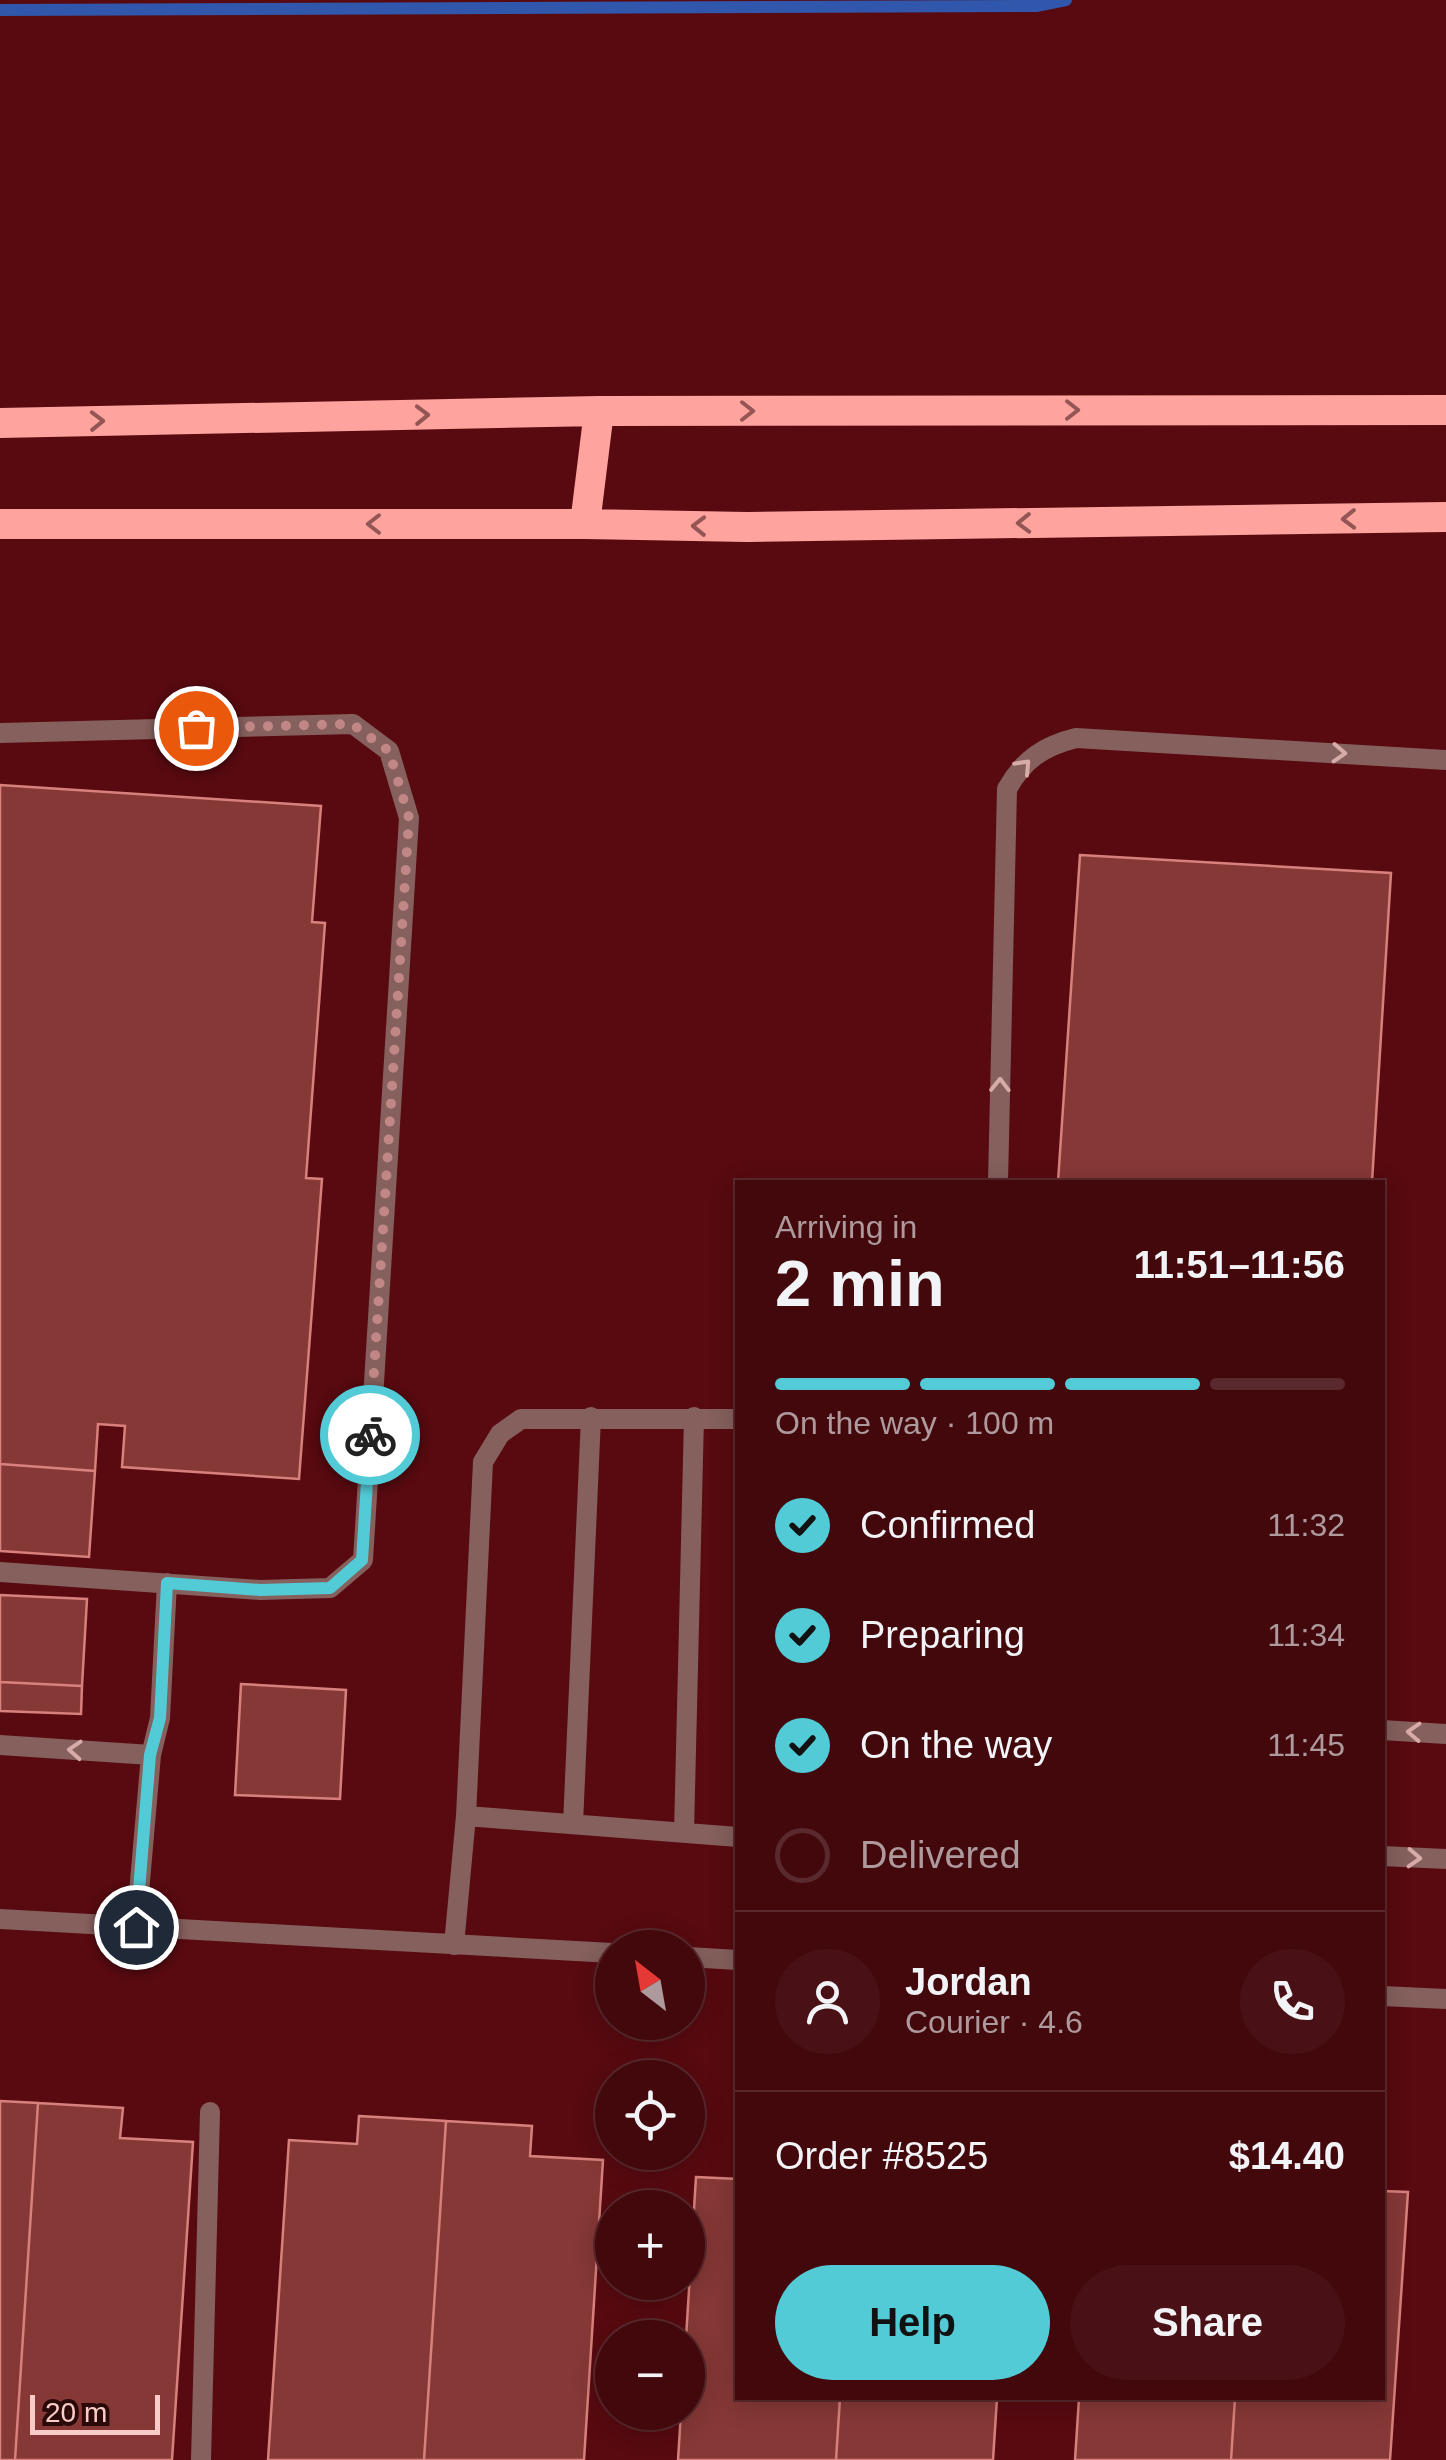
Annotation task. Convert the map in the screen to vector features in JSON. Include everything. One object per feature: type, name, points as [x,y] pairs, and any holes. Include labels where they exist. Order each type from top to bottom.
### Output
[{"type":"highway","points":[[0,423],[598,411],[1446,410]]},
{"type":"highway","points":[[585,524],[598,411]]},
{"type":"highway","points":[[0,524],[585,524],[746,528],[1446,517]]},
{"type":"street","points":[[0,732],[352,724],[389,751],[409,818],[362,1560],[330,1588],[260,1590],[0,1572]]},
{"type":"street","points":[[998,1180],[1007,789],[1028,758],[1056,743],[1076,738],[1446,760]]},
{"type":"street","points":[[573,1824],[591,1417]]},
{"type":"street","points":[[684,1834],[694,1417]]},
{"type":"street","points":[[454,1944],[466,1816],[483,1462],[500,1434],[521,1419],[735,1418]]},
{"type":"street","points":[[136,1927],[150,1755],[160,1718],[167,1583]]},
{"type":"street","points":[[1385,1730],[1446,1734]]},
{"type":"street","points":[[0,1746],[150,1755]]},
{"type":"street","points":[[466,1816],[735,1837]]},
{"type":"street","points":[[1385,1856],[1446,1859]]},
{"type":"street","points":[[0,1920],[595,1952]]},
{"type":"street","points":[[705,1959],[735,1960]]},
{"type":"street","points":[[1385,1996],[1446,2000]]},
{"type":"street","points":[[201,2460],[210,2112]]},
{"type":"building","points":[[0,785],[321,806],[312,922],[325,923],[306,1178],[322,1179],[299,1479],[122,1467],[125,1426],[98,1424],[95,1471],[0,1464]]},
{"type":"building","points":[[1080,855],[1391,873],[1372,1180],[1058,1180]]},
{"type":"building","points":[[0,1464],[95,1471],[89,1557],[0,1551]]},
{"type":"building","points":[[0,1595],[87,1599],[82,1686],[0,1682]]},
{"type":"building","points":[[0,1682],[82,1686],[81,1714],[0,1711]]},
{"type":"building","points":[[241,1684],[346,1690],[340,1799],[235,1795]]},
{"type":"building","points":[[0,2101],[38,2103],[15,2460],[0,2460]]},
{"type":"building","points":[[38,2103],[123,2108],[120,2138],[193,2142],[172,2460],[15,2460]]},
{"type":"building","points":[[359,2116],[446,2121],[424,2460],[268,2460],[289,2140],[357,2144]]},
{"type":"building","points":[[446,2121],[532,2126],[530,2156],[595,2160],[595,2170],[602,2170],[601,2190],[595,2190],[595,2286],[584,2460],[424,2460]]},
{"type":"building","points":[[696,2177],[735,2179],[735,2400],[840,2400],[836,2460],[678,2460],[680,2430],[705,2430],[705,2320],[687,2320],[688,2300],[705,2300],[705,2190],[695,2190]]},
{"type":"building","points":[[1385,2191],[1408,2192],[1390,2460],[1231,2460],[1235,2400],[1385,2400]]},
{"type":"building","points":[[840,2400],[997,2400],[993,2460],[836,2460]]},
{"type":"building","points":[[1079,2400],[1235,2400],[1231,2460],[1075,2460]]},
{"type":"waterway","points":[[0,10],[1036,6],[1066,0]]},
{"type":"way so far","points":[[196,728],[352,724],[389,751],[409,818],[370,1435]]},
{"type":"route","points":[[136,1927],[150,1755],[160,1718],[167,1583],[260,1590],[330,1588],[362,1560],[370,1435]]}]
